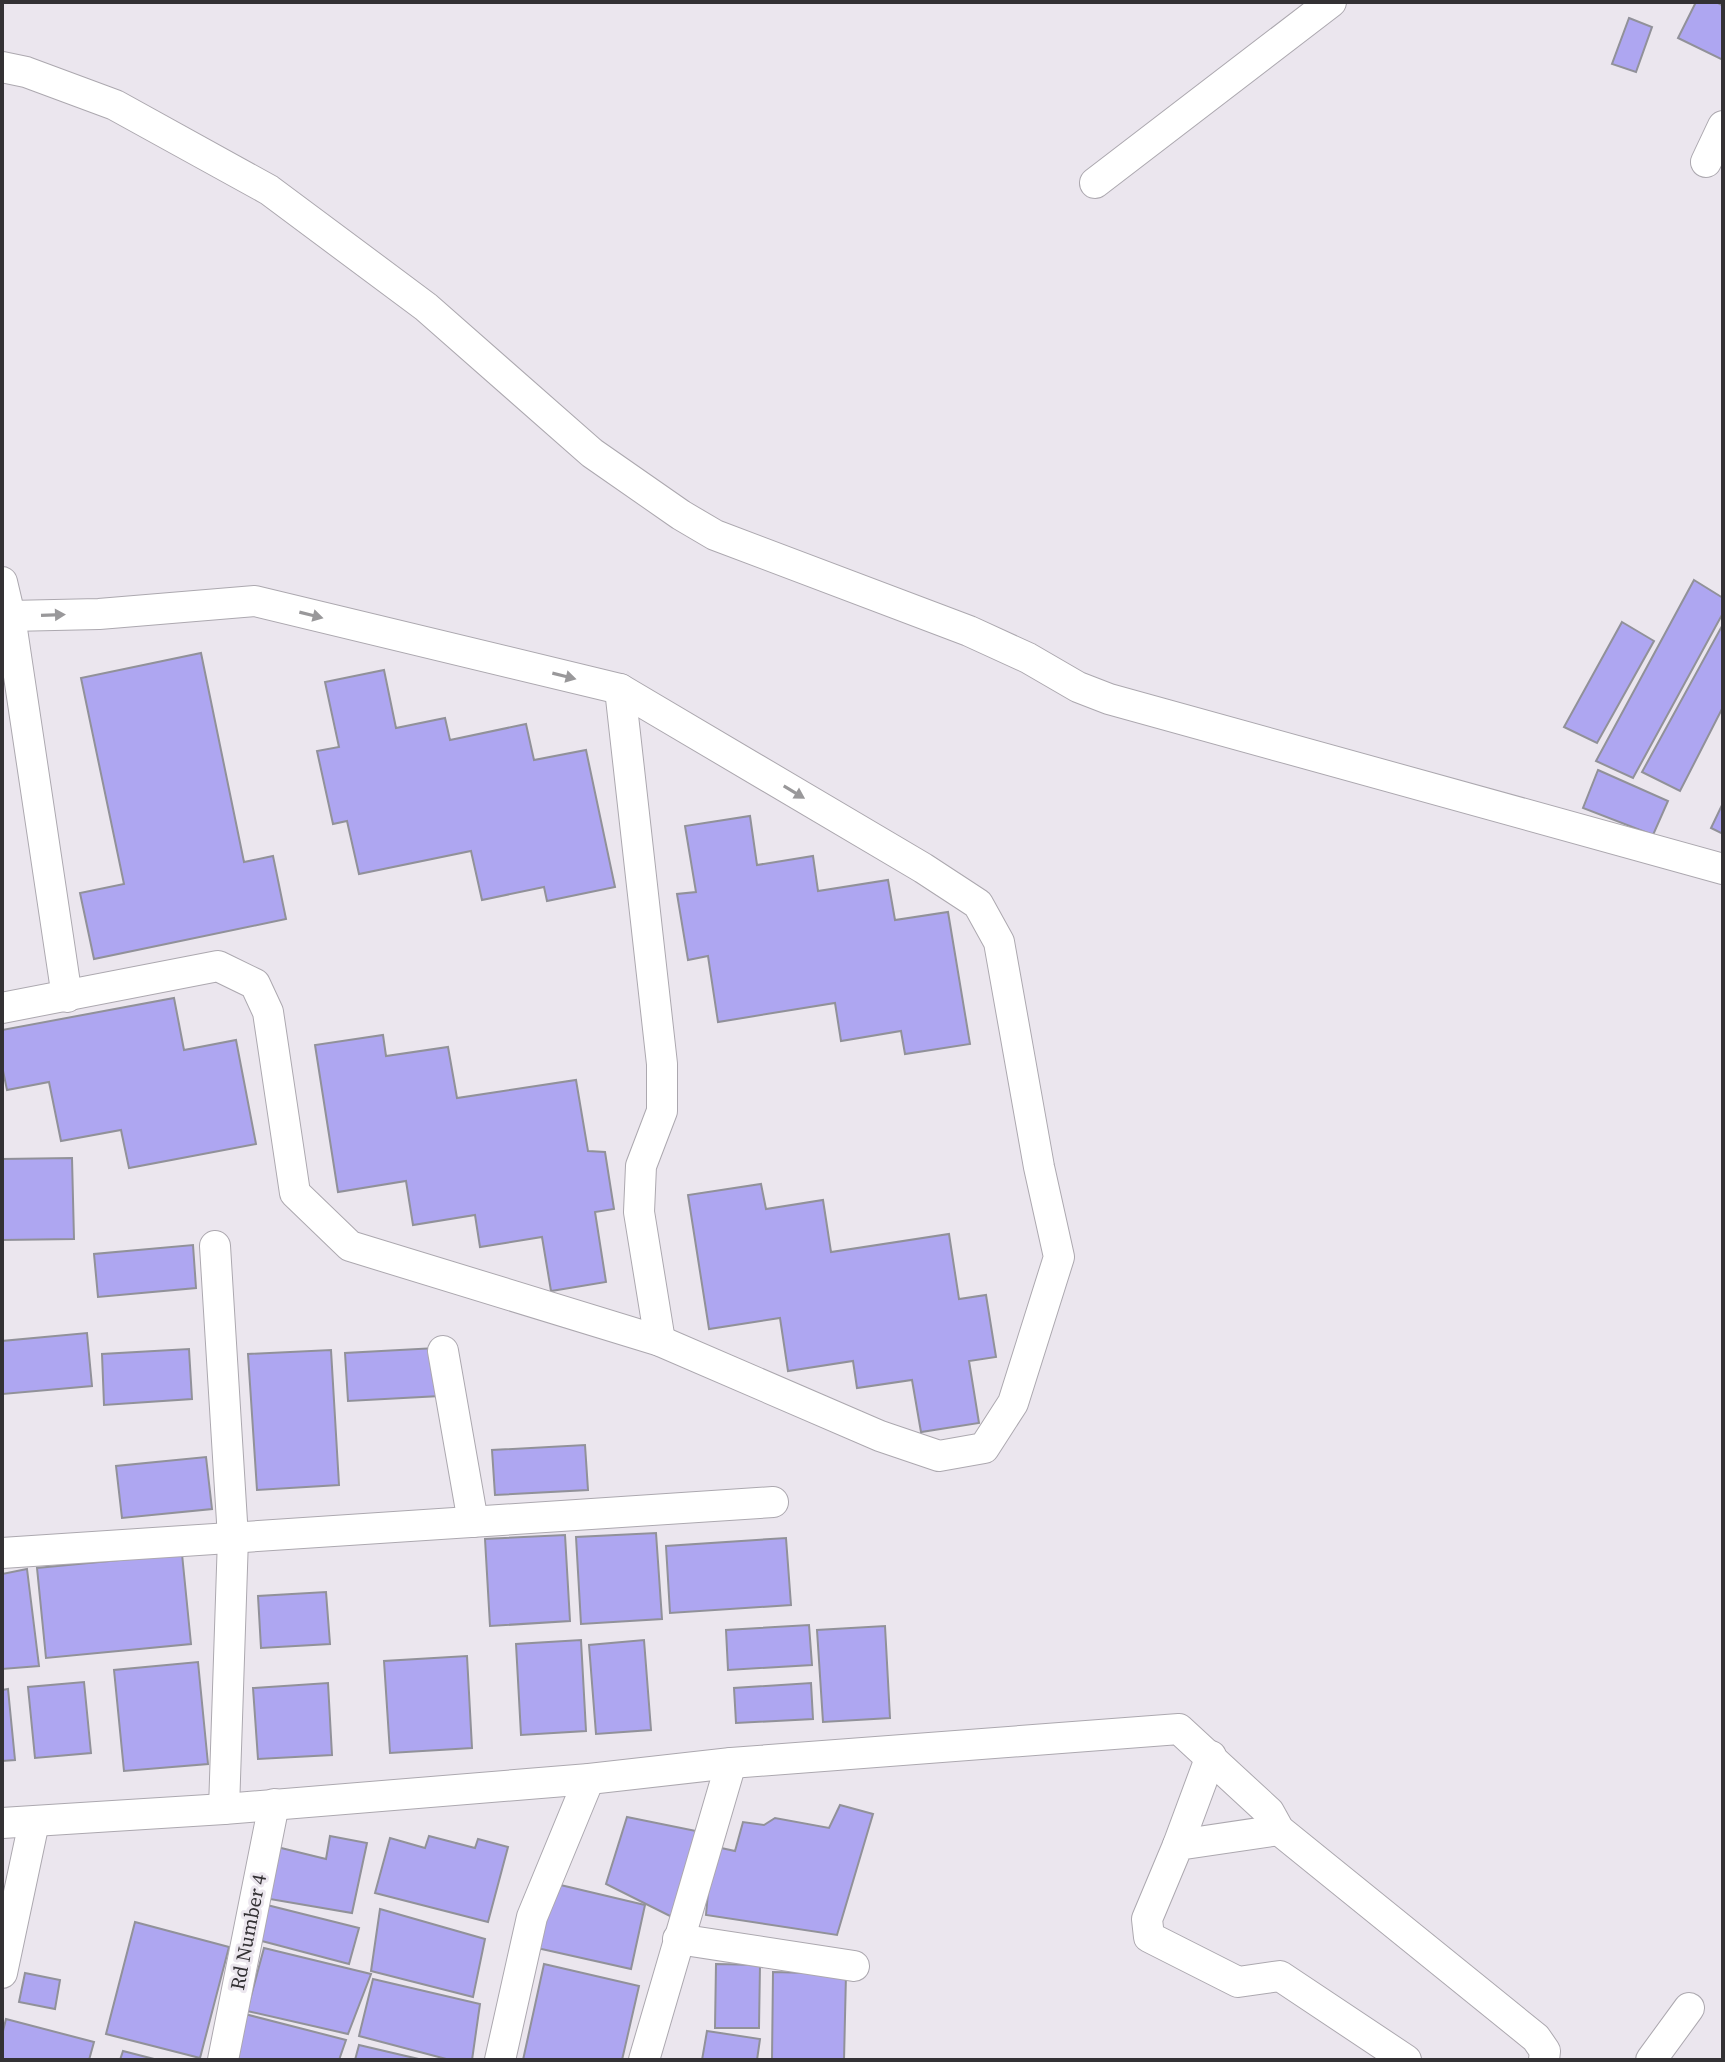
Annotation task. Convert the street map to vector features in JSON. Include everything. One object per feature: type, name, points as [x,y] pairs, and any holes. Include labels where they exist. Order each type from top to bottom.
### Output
[{"type":"street","points":[[1095,183],[1331,2]]},
{"type":"street","points":[[2,67],[26,72],[115,105],[269,190],[426,307],[592,453],[715,535],[946,621],[1028,658],[1078,687],[1109,699],[1723,869]]},
{"type":"street","points":[[1706,162],[1723,126]]},
{"type":"street","points":[[2,582],[67,997]]},
{"type":"street","points":[[2,1008],[218,966],[255,984],[268,1012],[295,1193],[350,1246],[660,1341],[880,1436],[939,1456],[984,1448],[1013,1403],[1059,1257],[1039,1167],[999,942],[978,904],[910,860],[620,689],[255,601],[99,614],[6,617]]},
{"type":"street","points":[[620,689],[662,1064],[662,1111],[641,1166],[639,1212],[660,1341]]},
{"type":"street","points":[[215,1246],[233,1538],[224,1809]]},
{"type":"street","points":[[443,1351],[473,1522]]},
{"type":"street","points":[[2,1553],[773,1502]]},
{"type":"street","points":[[2,1823],[224,1809],[589,1779],[731,1763],[1179,1729],[1269,1812],[1279,1830],[1536,2038],[1545,2051],[1544,2060]]},
{"type":"street","points":[[1211,1756],[1147,1919],[1149,1937],[1238,1982],[1280,1976],[1406,2060]]},
{"type":"street","points":[[644,2060],[731,1763]]},
{"type":"street","points":[[500,2060],[532,1917],[589,1779]]},
{"type":"street","name":"Rd Number 4","points":[[223,2060],[274,1804]]},
{"type":"street","points":[[2,1973],[34,1822]]},
{"type":"street","points":[[1178,1845],[1279,1830]]},
{"type":"street","points":[[678,1939],[854,1966]]},
{"type":"street","points":[[1651,2060],[1689,2008]]},
{"type":"building","points":[[1696,2],[1716,2],[1723,6],[1723,60],[1678,38]]},
{"type":"building","points":[[1629,18],[1652,27],[1636,72],[1612,64]]},
{"type":"building","points":[[1694,580],[1723,598],[1723,613],[1633,778],[1596,761]]},
{"type":"building","points":[[1622,622],[1654,641],[1597,743],[1564,727]]},
{"type":"building","points":[[1722,626],[1723,707],[1680,791],[1642,772]]},
{"type":"building","points":[[201,653],[244,862],[273,856],[286,919],[94,959],[80,893],[124,884],[81,678]]},
{"type":"building","points":[[384,670],[396,728],[445,718],[450,740],[526,724],[534,760],[586,750],[615,887],[547,901],[544,887],[482,900],[471,851],[359,874],[347,821],[333,824],[317,751],[339,747],[325,682]]},
{"type":"building","points":[[1598,770],[1668,801],[1653,835],[1583,808]]},
{"type":"building","points":[[1723,803],[1723,834],[1711,828]]},
{"type":"building","points":[[750,816],[757,865],[813,856],[818,891],[888,880],[895,920],[948,912],[970,1044],[905,1054],[901,1031],[841,1041],[835,1003],[718,1022],[708,956],[688,960],[677,894],[696,892],[685,826]]},
{"type":"building","points":[[174,998],[184,1050],[236,1040],[256,1144],[129,1168],[121,1130],[61,1141],[49,1082],[7,1090],[2,1066],[2,1030]]},
{"type":"building","points":[[383,1035],[386,1056],[448,1047],[457,1098],[576,1080],[588,1151],[605,1152],[614,1209],[595,1212],[606,1282],[551,1291],[542,1237],[480,1247],[475,1215],[413,1225],[406,1181],[338,1192],[315,1045]]},
{"type":"building","points":[[72,1158],[74,1239],[2,1240],[2,1159]]},
{"type":"building","points":[[761,1184],[766,1209],[823,1200],[831,1252],[949,1234],[959,1299],[986,1295],[996,1357],[969,1361],[979,1423],[921,1432],[912,1380],[857,1388],[853,1361],[788,1371],[780,1318],[709,1329],[688,1195]]},
{"type":"building","points":[[193,1245],[196,1288],[98,1297],[94,1254]]},
{"type":"building","points":[[87,1333],[92,1386],[3,1394],[2,1341]]},
{"type":"building","points":[[436,1348],[440,1396],[348,1401],[345,1353]]},
{"type":"building","points":[[189,1349],[192,1399],[104,1405],[102,1354]]},
{"type":"building","points":[[331,1350],[339,1485],[257,1490],[248,1354]]},
{"type":"building","points":[[585,1445],[588,1490],[495,1495],[492,1450]]},
{"type":"building","points":[[206,1457],[212,1509],[122,1518],[116,1466]]},
{"type":"building","points":[[656,1533],[662,1619],[581,1624],[576,1537]]},
{"type":"building","points":[[565,1535],[570,1621],[490,1626],[485,1539]]},
{"type":"building","points":[[786,1538],[791,1605],[670,1613],[666,1546]]},
{"type":"building","points":[[182,1554],[191,1644],[46,1658],[37,1568]]},
{"type":"building","points":[[27,1569],[39,1666],[2,1669],[2,1574]]},
{"type":"building","points":[[326,1592],[330,1644],[261,1648],[258,1596]]},
{"type":"building","points":[[809,1625],[812,1665],[728,1670],[726,1630]]},
{"type":"building","points":[[885,1626],[890,1718],[823,1722],[817,1630]]},
{"type":"building","points":[[581,1640],[586,1731],[521,1735],[516,1644]]},
{"type":"building","points":[[644,1640],[651,1730],[596,1734],[589,1645]]},
{"type":"building","points":[[467,1656],[472,1748],[390,1753],[384,1661]]},
{"type":"building","points":[[198,1662],[208,1764],[124,1771],[114,1670]]},
{"type":"building","points":[[84,1682],[91,1753],[35,1758],[28,1687]]},
{"type":"building","points":[[328,1683],[332,1755],[258,1759],[253,1688]]},
{"type":"building","points":[[811,1683],[813,1719],[736,1723],[734,1688]]},
{"type":"building","points":[[8,1689],[15,1760],[2,1761],[2,1690]]},
{"type":"building","points":[[840,1805],[873,1814],[837,1935],[706,1915],[712,1846],[735,1851],[743,1822],[764,1825],[775,1818],[829,1828]]},
{"type":"building","points":[[627,1817],[696,1831],[676,1919],[606,1884]]},
{"type":"building","points":[[330,1836],[367,1843],[352,1913],[264,1898],[277,1847],[326,1859]]},
{"type":"building","points":[[429,1836],[475,1848],[478,1839],[508,1847],[488,1922],[375,1893],[390,1838],[425,1848]]},
{"type":"building","points":[[552,1883],[645,1905],[631,1969],[537,1948]]},
{"type":"building","points":[[267,1905],[359,1928],[349,1964],[258,1940]]},
{"type":"building","points":[[380,1909],[485,1939],[473,1997],[371,1971]]},
{"type":"building","points":[[135,1922],[229,1947],[200,2058],[106,2034]]},
{"type":"building","points":[[264,1948],[371,1974],[348,2034],[247,2011]]},
{"type":"building","points":[[544,1964],[639,1986],[622,2060],[523,2060]]},
{"type":"building","points":[[716,1964],[760,1965],[759,2028],[715,2028]]},
{"type":"building","points":[[773,1972],[846,1974],[844,2060],[772,2060]]},
{"type":"building","points":[[25,1973],[60,1980],[55,2009],[19,2002]]},
{"type":"building","points":[[373,1979],[480,2004],[472,2060],[450,2060],[359,2036]]},
{"type":"building","points":[[241,2013],[346,2040],[339,2060],[231,2060]]},
{"type":"building","points":[[6,2019],[94,2042],[89,2060],[2,2060],[2,2035]]},
{"type":"building","points":[[707,2031],[760,2039],[757,2060],[702,2060]]},
{"type":"building","points":[[359,2045],[423,2060],[355,2060]]},
{"type":"building","points":[[123,2051],[158,2060],[120,2060]]}]
